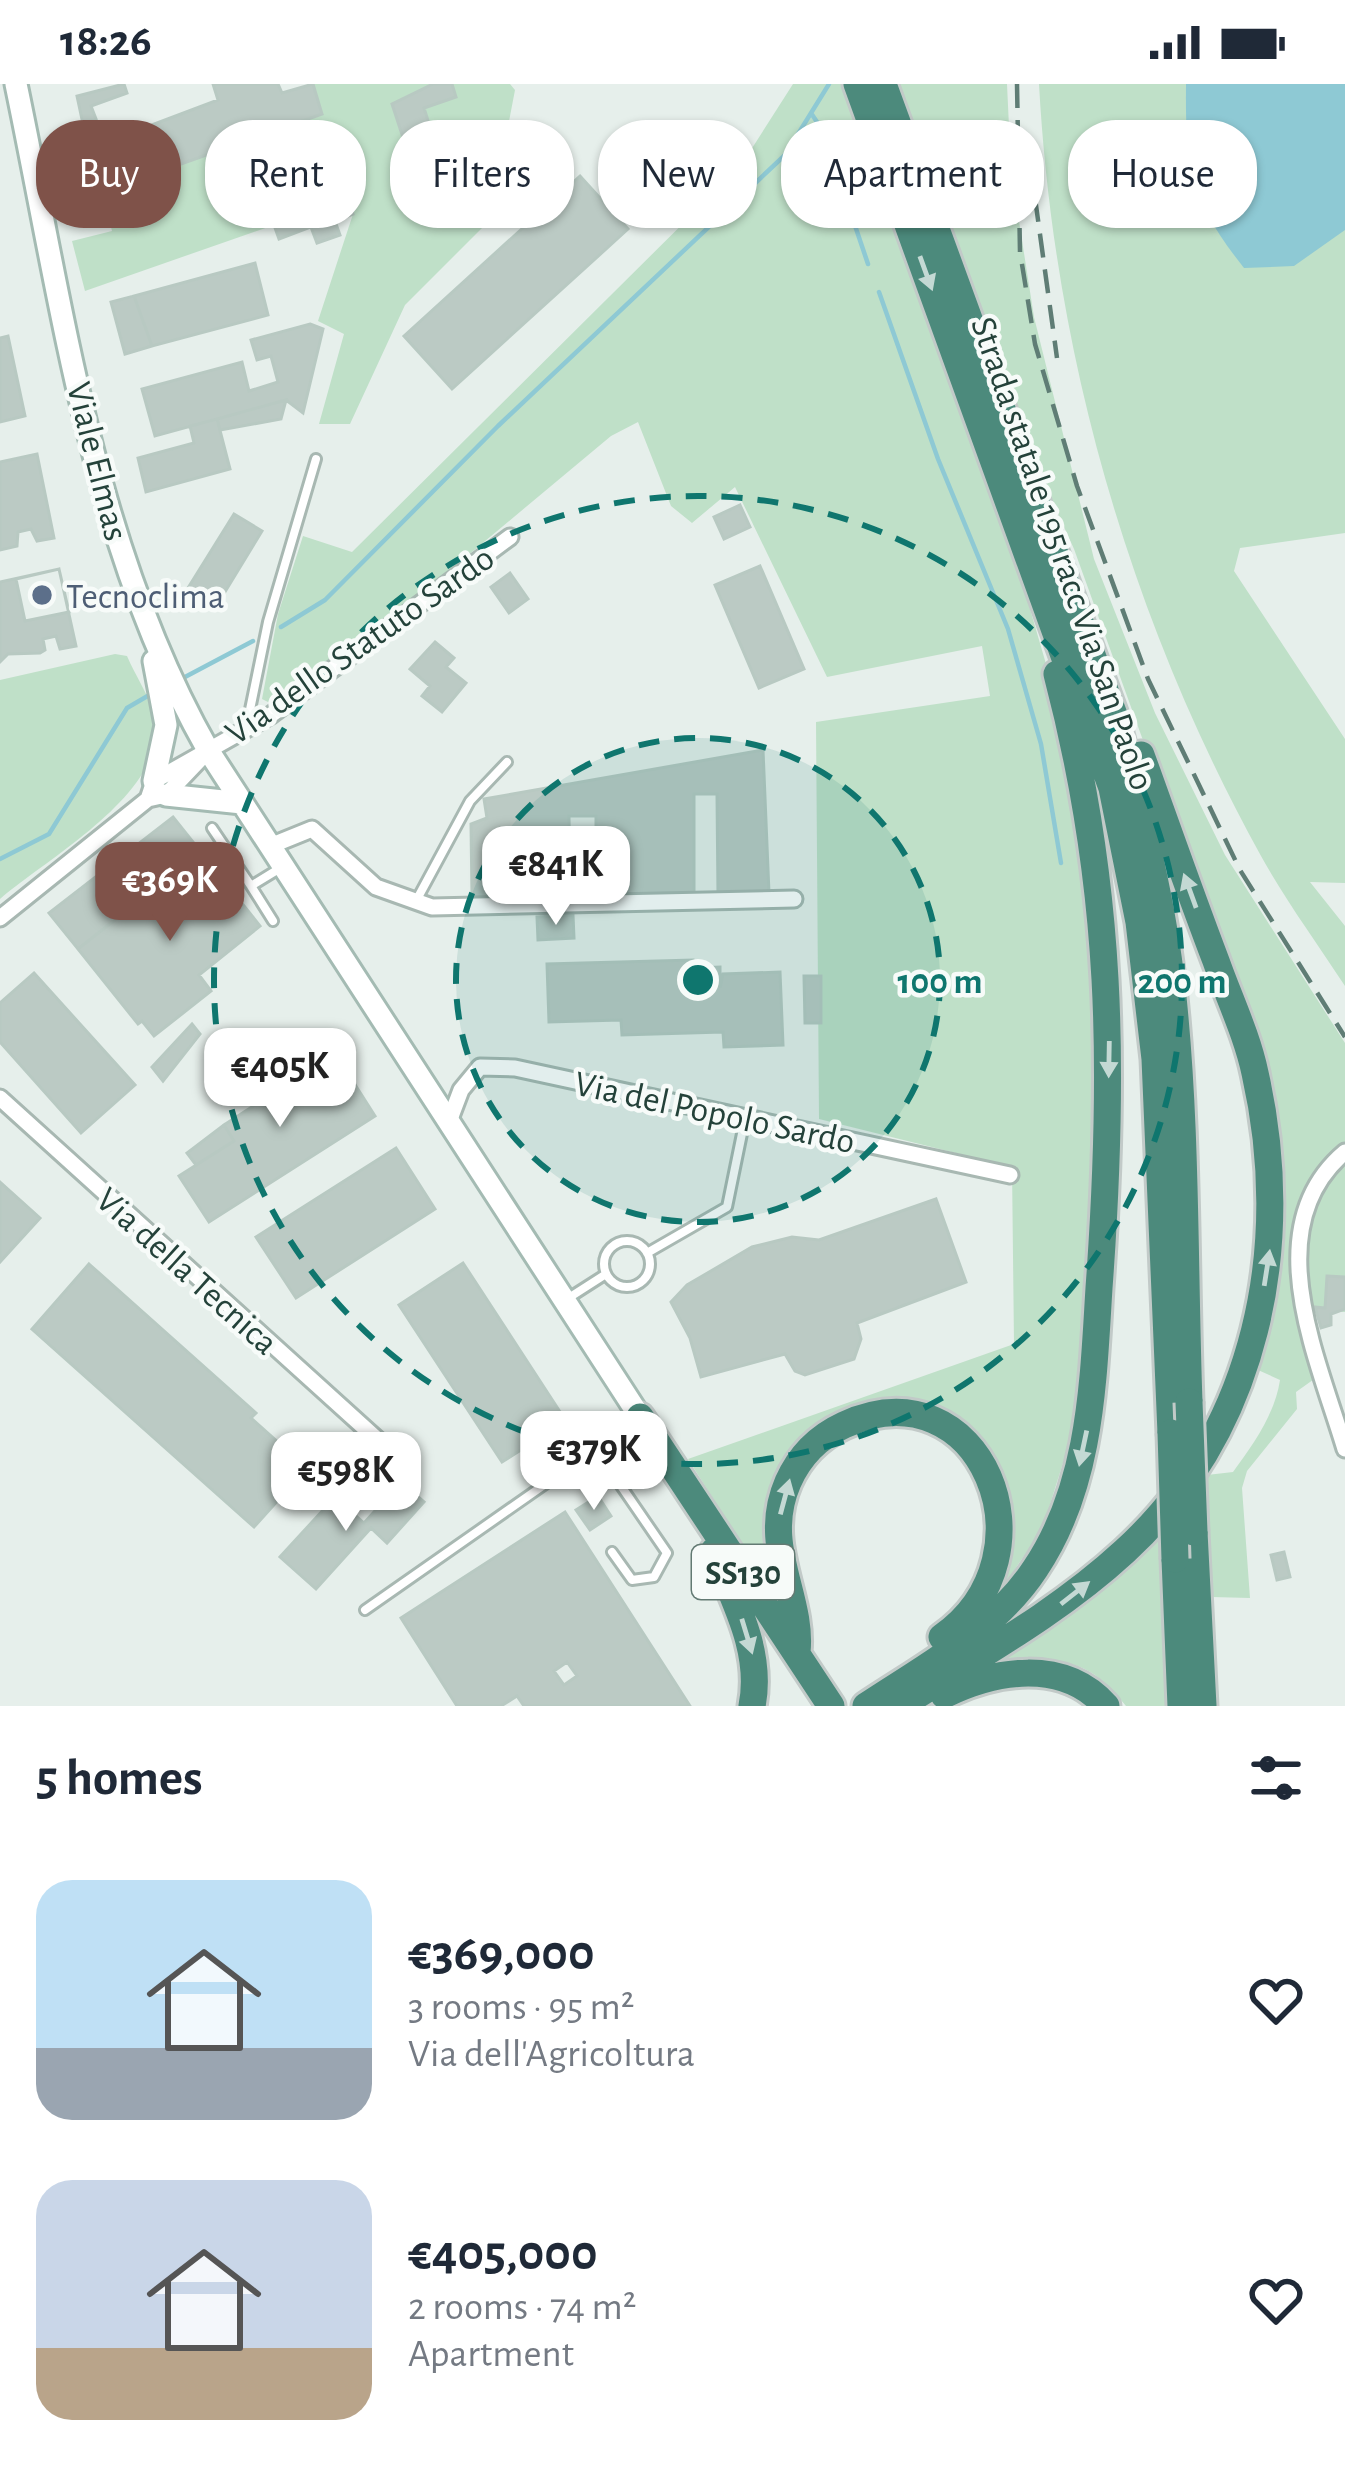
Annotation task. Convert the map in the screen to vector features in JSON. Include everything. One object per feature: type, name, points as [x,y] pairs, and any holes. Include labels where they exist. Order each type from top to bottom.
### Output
[{"type":"highway","name":"Strada statale 195 racc Via San Paolo","points":[[857,84],[1114,718],[1141,816],[1172,982],[1180,1069],[1203,1706]]},
{"type":"highway","name":"Strada statale 195 racc Via San Paolo","points":[[883,84],[1112,788],[1139,922],[1156,1078],[1181,1706]]},
{"type":"highway","points":[[902,1706],[971,1649],[1048,1550],[1078,1469],[1091,1408],[1112,1113],[1106,938],[1084,793],[1046,635],[1049,605]]},
{"type":"highway","points":[[865,1706],[1070,1599],[1126,1551],[1190,1481],[1242,1381],[1270,1261],[1272,1184],[1255,1071],[1135,739],[1114,718]]},
{"type":"highway","points":[[796,1652],[799,1628],[783,1586],[780,1517],[787,1485],[806,1452],[861,1417],[898,1413],[944,1426],[976,1451],[995,1484],[1002,1520],[999,1559],[961,1624],[873,1685],[865,1706]]},
{"type":"highway","name":"SS130","points":[[640,1418],[831,1706]]},
{"type":"highway","points":[[689,1492],[749,1636],[755,1671],[752,1706]]},
{"type":"highway","points":[[925,1706],[988,1675],[1027,1671],[1061,1678],[1096,1694],[1106,1706]]},
{"type":"main road","name":"Viale Elmas","points":[[16,84],[100,475],[150,637],[208,751],[640,1418]]},
{"type":"main road","points":[[150,637],[166,725],[156,792],[242,803]]},
{"type":"street","name":"Via dello Statuto Sardo","points":[[0,918],[208,751],[246,730],[510,537]]},
{"type":"street","points":[[270,846],[304,830],[320,832],[376,887],[415,902],[474,909],[794,899]]},
{"type":"street","name":"Via del Popolo Sardo","points":[[450,1119],[470,1076],[490,1065],[1010,1175]]},
{"type":"street","name":"Via della Tecnica","points":[[0,1098],[379,1441]]},
{"type":"street","points":[[1345,1152],[1327,1170],[1310,1203],[1298,1273],[1302,1305],[1345,1448]]},
{"type":"lane","points":[[246,730],[268,622],[316,459]]},
{"type":"lane","points":[[415,902],[470,801],[507,762]]},
{"type":"lane","points":[[212,829],[273,921]]},
{"type":"lane","points":[[250,886],[284,866]]},
{"type":"lane","points":[[647,1253],[728,1207],[745,1118]]},
{"type":"lane","points":[[620,1242],[635,1243],[647,1253],[648,1274],[638,1285],[623,1287],[606,1274],[608,1252],[620,1242]]},
{"type":"lane","points":[[566,1300],[606,1274]]},
{"type":"lane","points":[[365,1610],[640,1418]]},
{"type":"lane","points":[[596,1448],[668,1553],[654,1577],[632,1580],[612,1552]]},
{"type":"green space","points":[[313,84],[510,84],[515,90],[509,120],[390,120],[390,228],[482,228],[405,305],[350,424],[319,424],[344,334],[318,321],[348,228],[366,228],[366,120],[304,120],[321,114]]},
{"type":"green space","points":[[793,84],[1007,84],[1009,120],[781,120],[781,228],[1020,228],[1034,317],[1094,559],[1155,713],[1225,855],[1345,1043],[1345,1143],[1313,1180],[1301,1211],[1293,1258],[1298,1305],[1317,1377],[1296,1392],[1297,1409],[1247,1471],[1242,1488],[1250,1598],[1212,1597],[1209,1512],[1168,1570],[1171,1706],[1126,1706],[1096,1676],[1067,1663],[994,1662],[1110,1579],[1207,1475],[1233,1472],[1268,1417],[1280,1380],[1258,1370],[1276,1302],[1282,1192],[1250,1037],[1074,549],[1031,454],[997,496],[1051,681],[1078,795],[1102,1084],[1073,1431],[1042,1530],[1006,1582],[1015,1520],[1003,1478],[981,1449],[940,1418],[827,1423],[766,1536],[772,1583],[766,1582],[688,1459],[1014,1344],[1012,1167],[819,1119],[816,722],[990,696],[982,646],[827,677],[735,487],[692,523],[671,506],[638,422],[611,436],[418,597],[272,704],[262,699],[278,614],[303,536],[352,552],[679,228],[757,228],[757,140]]},
{"type":"green space","points":[[1039,84],[1345,84],[1345,533],[1240,548],[1234,571],[1345,739],[1345,883],[1310,882],[1345,926],[1345,986],[1271,873],[1214,766],[1137,579],[1081,385],[1047,185]]},
{"type":"green space","points":[[205,155],[205,228],[265,228],[85,291],[72,241],[111,228],[181,228],[181,164]]},
{"type":"green space","points":[[115,654],[127,656],[154,715],[155,742],[145,769],[102,819],[0,899],[0,680]]},
{"type":"green space","points":[[1345,1163],[1345,1312],[1309,1310],[1303,1272],[1308,1231],[1321,1193]]},
{"type":"water","points":[[1186,84],[1345,84],[1345,230],[1294,266],[1244,268],[1215,228],[1257,228],[1257,120],[1187,120]]},
{"type":"building","points":[[124,84],[127,93],[91,106],[93,120],[82,120],[77,96]]},
{"type":"building","points":[[213,84],[278,84],[282,93],[313,84],[322,114],[305,120],[205,120],[205,155],[181,164],[181,120],[165,120],[218,100]]},
{"type":"building","points":[[433,84],[452,84],[456,97],[424,108],[428,120],[397,120],[392,104]]},
{"type":"building","points":[[580,176],[598,196],[598,228],[628,229],[452,389],[404,336],[523,228],[574,228],[574,181]]},
{"type":"building","points":[[275,228],[308,228],[279,239]]},
{"type":"building","points":[[311,228],[338,228],[340,235],[317,243]]},
{"type":"building","points":[[255,263],[268,315],[152,346],[134,296]]},
{"type":"building","points":[[134,296],[152,346],[125,354],[111,302]]},
{"type":"building","points":[[310,324],[323,329],[303,413],[286,400],[155,436],[142,389],[242,362],[249,391],[278,382],[271,356],[257,360],[251,340]]},
{"type":"building","points":[[8,336],[25,416],[0,422],[0,338]]},
{"type":"building","points":[[286,400],[281,419],[220,430],[217,419]]},
{"type":"building","points":[[217,419],[230,469],[146,492],[138,458],[194,443],[190,426]]},
{"type":"building","points":[[37,454],[54,538],[37,541],[31,529],[18,532],[17,546],[0,550],[0,462]]},
{"type":"building","points":[[740,505],[750,527],[724,539],[714,517]]},
{"type":"building","points":[[234,514],[262,531],[217,605],[188,588]]},
{"type":"building","points":[[760,566],[804,669],[759,688],[715,585]]},
{"type":"building","points":[[59,569],[76,646],[60,649],[56,636],[43,639],[45,650],[40,653],[8,654],[0,662],[0,582]]},
{"type":"building","name":"Tecnoclima","points":[[59,569],[69,612],[25,621],[16,579]]},
{"type":"building","points":[[510,573],[528,599],[509,613],[491,587]]},
{"type":"building","points":[[435,642],[454,658],[446,667],[466,683],[442,712],[422,696],[430,686],[410,669]]},
{"type":"building","points":[[763,750],[769,893],[718,894],[717,794],[694,794],[694,895],[596,895],[596,816],[569,816],[570,896],[472,897],[471,824],[487,818],[484,799]]},
{"type":"building","points":[[173,817],[201,852],[78,949],[49,913]]},
{"type":"building","points":[[201,852],[260,926],[199,975],[211,991],[154,1036],[142,1021],[138,1024],[78,949]]},
{"type":"building","points":[[573,915],[574,938],[538,940],[537,917]]},
{"type":"building","points":[[693,960],[694,989],[707,988],[697,985],[697,968],[720,967],[720,988],[723,974],[780,972],[783,1045],[724,1047],[723,1032],[622,1035],[621,1020],[549,1022],[547,964]]},
{"type":"building","points":[[34,973],[135,1085],[81,1133],[0,1042],[0,1003]]},
{"type":"building","points":[[804,976],[821,976],[821,1023],[805,1023]]},
{"type":"building","points":[[192,1024],[200,1034],[163,1081],[152,1067]]},
{"type":"building","points":[[326,1039],[375,1116],[209,1222],[179,1176],[234,1141],[224,1125],[269,1096],[260,1082]]},
{"type":"building","points":[[224,1125],[234,1141],[196,1165],[187,1153]]},
{"type":"building","points":[[396,1148],[435,1209],[296,1298],[256,1237]]},
{"type":"building","points":[[0,1182],[40,1218],[0,1262]]},
{"type":"building","points":[[936,1199],[966,1282],[857,1323],[861,1339],[854,1359],[805,1375],[795,1371],[785,1354],[701,1377],[690,1338],[671,1302],[687,1285],[752,1247],[792,1237],[819,1240]]},
{"type":"building","points":[[463,1263],[566,1421],[502,1462],[399,1305]]},
{"type":"building","points":[[89,1264],[256,1413],[251,1418],[307,1468],[254,1527],[32,1329]]},
{"type":"building","points":[[1327,1276],[1345,1277],[1345,1309],[1331,1314],[1331,1325],[1321,1328],[1315,1307],[1325,1308]]},
{"type":"building","points":[[401,1482],[424,1502],[387,1543],[371,1528],[316,1589],[280,1557],[335,1497],[364,1523]]},
{"type":"building","points":[[598,1496],[611,1516],[590,1530],[576,1510]]},
{"type":"building","points":[[565,1512],[690,1706],[524,1706],[517,1696],[501,1706],[457,1706],[401,1618]],"holes":[[[567,1662],[577,1676],[564,1685],[554,1671]]]},
{"type":"building","points":[[1284,1552],[1290,1577],[1277,1580],[1271,1555]]},
{"type":"waterway","points":[[281,627],[325,600],[498,426],[785,155],[829,84]]},
{"type":"waterway","points":[[811,113],[823,131],[868,264]]},
{"type":"waterway","points":[[879,292],[938,459],[1008,629],[1041,744],[1061,863]]},
{"type":"waterway","points":[[185,677],[253,641]]},
{"type":"waterway","points":[[0,859],[49,834],[127,708],[151,694]]},
{"type":"railway","points":[[1017,84],[1020,252],[1035,344],[1077,486],[1148,679],[1240,870],[1345,1037]]},
{"type":"railway","points":[[1039,228],[1057,358]]},
{"type":"place","name":"Tecnoclima","points":[[42,595]]}]
